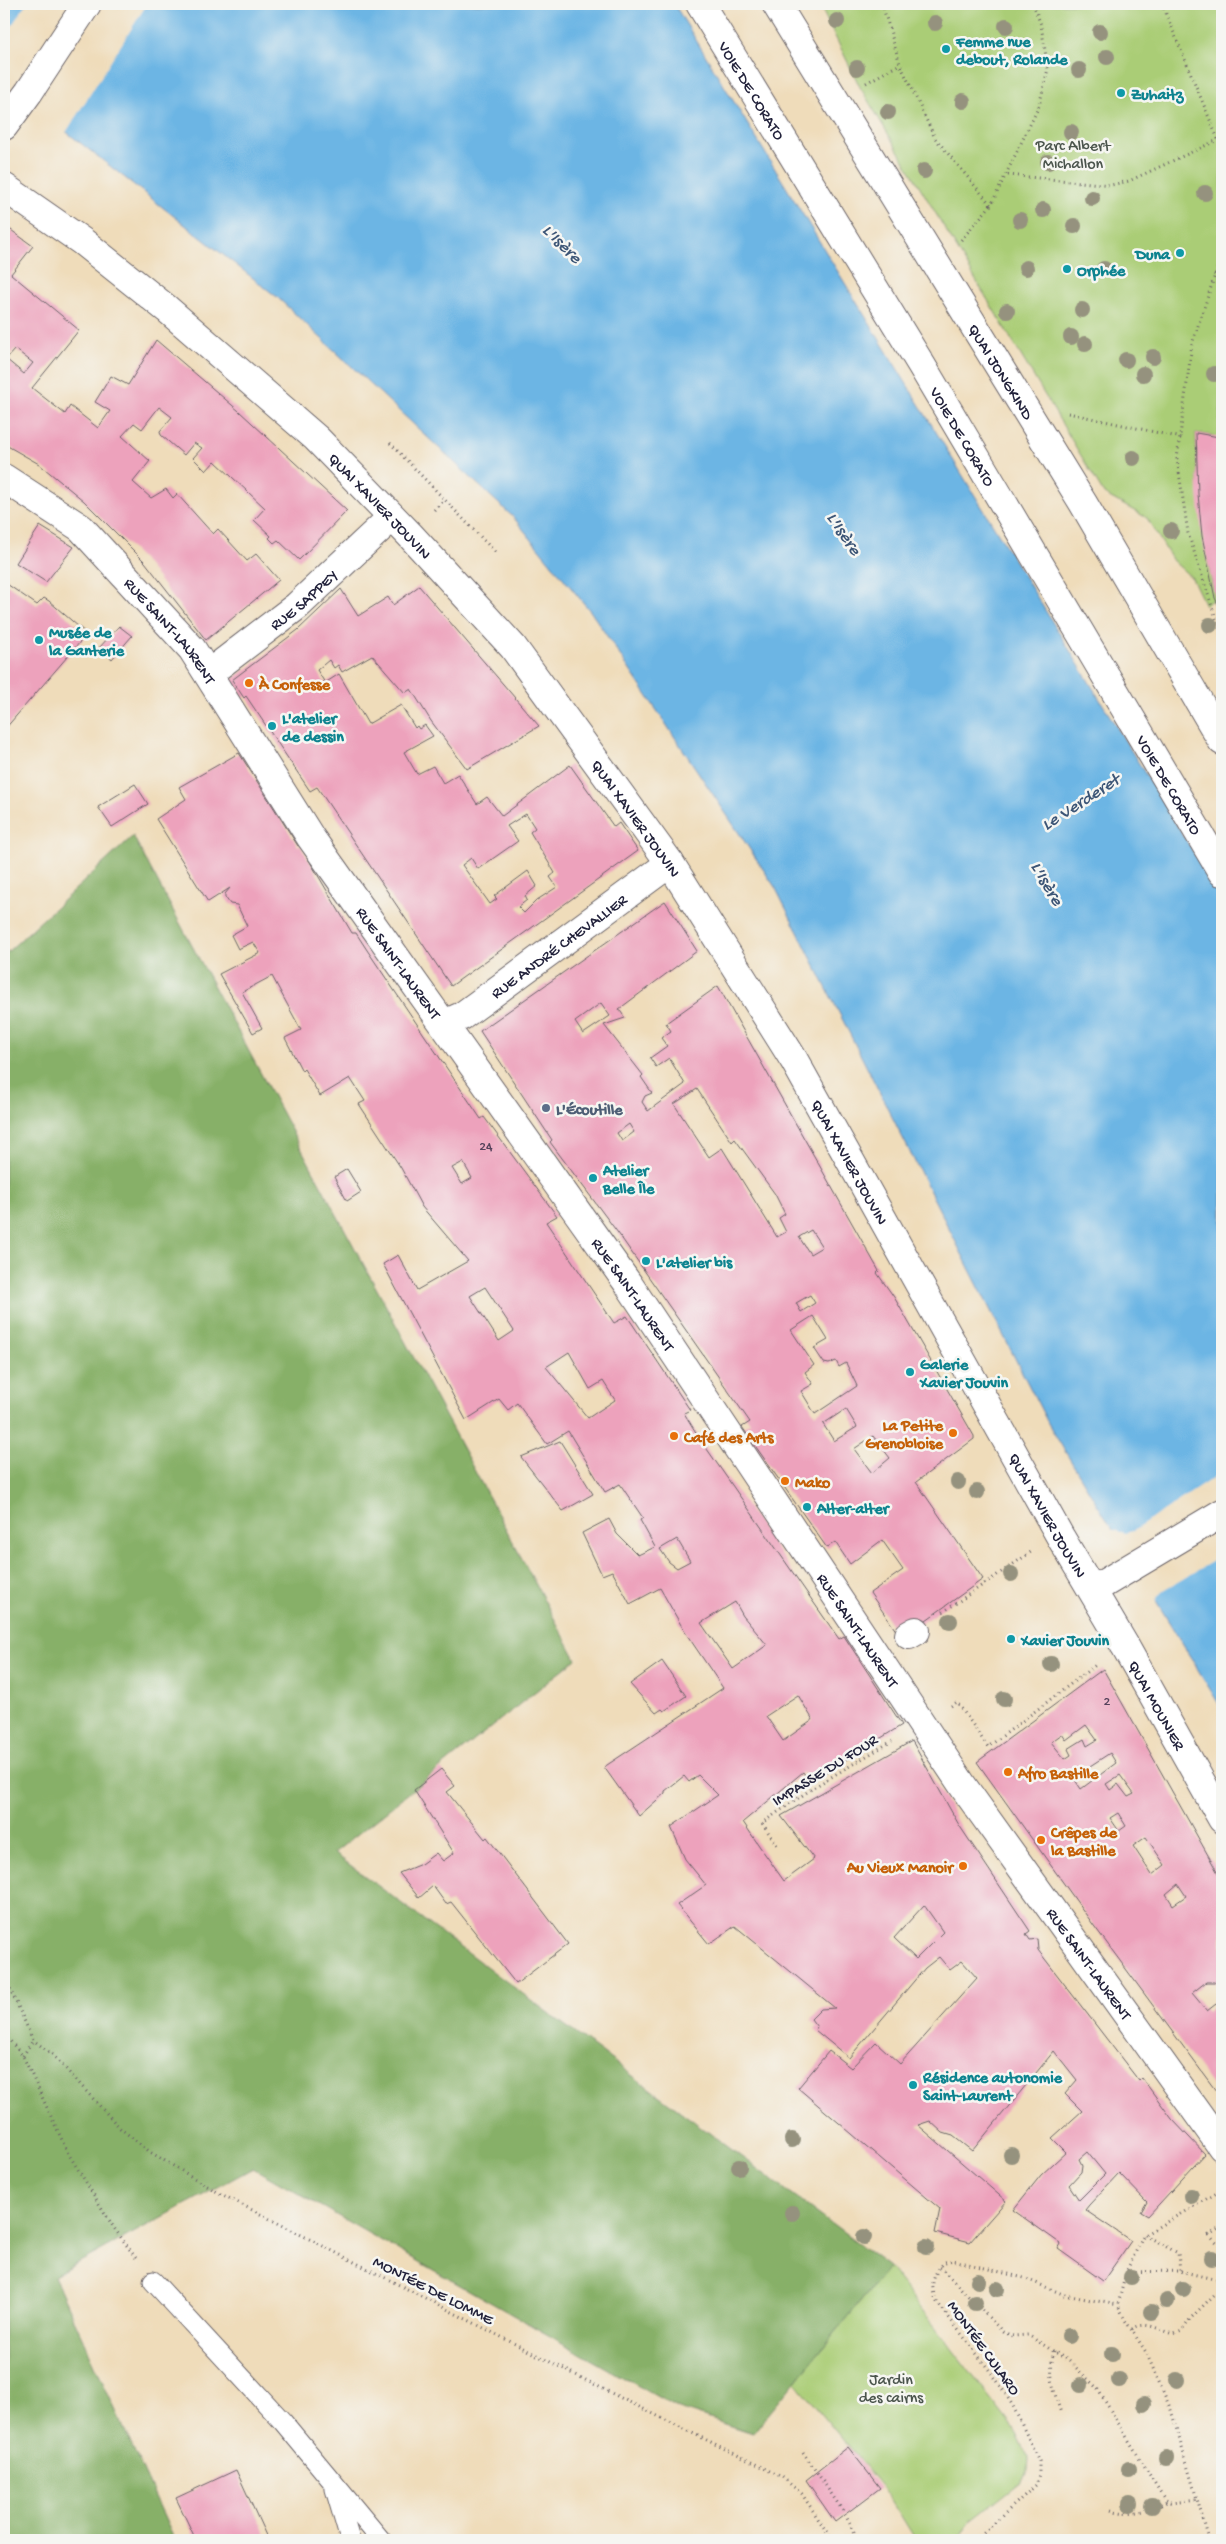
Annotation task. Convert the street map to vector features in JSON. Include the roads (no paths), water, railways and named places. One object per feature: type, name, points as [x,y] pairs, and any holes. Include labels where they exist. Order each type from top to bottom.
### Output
[{"type":"street","points":[[4,126],[29,92],[87,4]]},
{"type":"street","name":"VOIE DE CORATO","points":[[700,4],[922,366],[1222,872]]},
{"type":"street","name":"QUAI JONGKIND","points":[[776,4],[1083,503],[1222,741]]},
{"type":"street","name":"QUAI XAVIER JOUVIN","points":[[4,187],[82,242],[167,308],[316,438],[514,647],[670,863],[794,1060],[1061,1538],[1093,1590]]},
{"type":"street","name":"RUE SAINT-LAURENT","points":[[4,478],[80,528],[192,649],[311,838],[629,1285],[965,1790],[1222,2147]]},
{"type":"street","name":"RUE SAPPEY","points":[[208,674],[297,606],[392,517]]},
{"type":"street","name":"RUE ANDRÉ CHEVALLIER","points":[[444,1024],[462,1016],[670,863]]},
{"type":"street","points":[[1093,1590],[1128,1567],[1222,1513]]},
{"type":"street","name":"QUAI MOUNIER","points":[[1093,1590],[1222,1819]]},
{"type":"lane","points":[[153,2281],[283,2422],[381,2540]]},
{"type":"lane","points":[[333,2483],[350,2540]]},
{"type":"water","points":[[4,4],[674,4],[1222,899],[1222,1709],[1049,1425],[775,887],[591,612],[513,517],[277,297],[4,83]]},
{"type":"place","name":"Femme nue debout, Rolande","points":[[946,49]]},
{"type":"place","name":"Zuhaitz","points":[[1121,93]]},
{"type":"place","name":"Duna","points":[[1180,253]]},
{"type":"place","name":"Orphée","points":[[1067,269]]},
{"type":"place","name":"Musée de la Ganterie","points":[[39,640]]},
{"type":"place","name":"À Confesse","points":[[249,683]]},
{"type":"place","name":"L'atelier de dessin","points":[[272,726]]},
{"type":"place","name":"L'Écoutille","points":[[546,1108]]},
{"type":"place","name":"Atelier Belle Île","points":[[593,1178]]},
{"type":"place","name":"L'atelier bis","points":[[646,1261]]},
{"type":"place","name":"Galerie Xavier Jouvin","points":[[910,1372]]},
{"type":"place","name":"La Petite Grenobloise","points":[[953,1433]]},
{"type":"place","name":"Café des Arts","points":[[674,1436]]},
{"type":"place","name":"Mako","points":[[785,1481]]},
{"type":"place","name":"Alter-alter","points":[[807,1507]]},
{"type":"place","name":"Xavier Jouvin","points":[[1011,1639]]},
{"type":"place","name":"Afro Bastille","points":[[1008,1772]]},
{"type":"place","name":"Crêpes de la Bastille","points":[[1041,1840]]},
{"type":"place","name":"Au Vieux Manoir","points":[[963,1866]]},
{"type":"place","name":"Résidence autonomie Saint-Laurent","points":[[913,2085]]},
{"type":"park label","name":"Parc Albert Michallon","points":[[1073,153]]},
{"type":"park label","name":"Jardin des cairns","points":[[891,2387]]},
{"type":"water label","name":"L'Isère","points":[[563,243]]},
{"type":"water label","name":"L'Isère","points":[[845,533]]},
{"type":"water label","name":"Le Verderet","points":[[1080,801]]},
{"type":"water label","name":"L'Isère","points":[[1048,883]]}]
